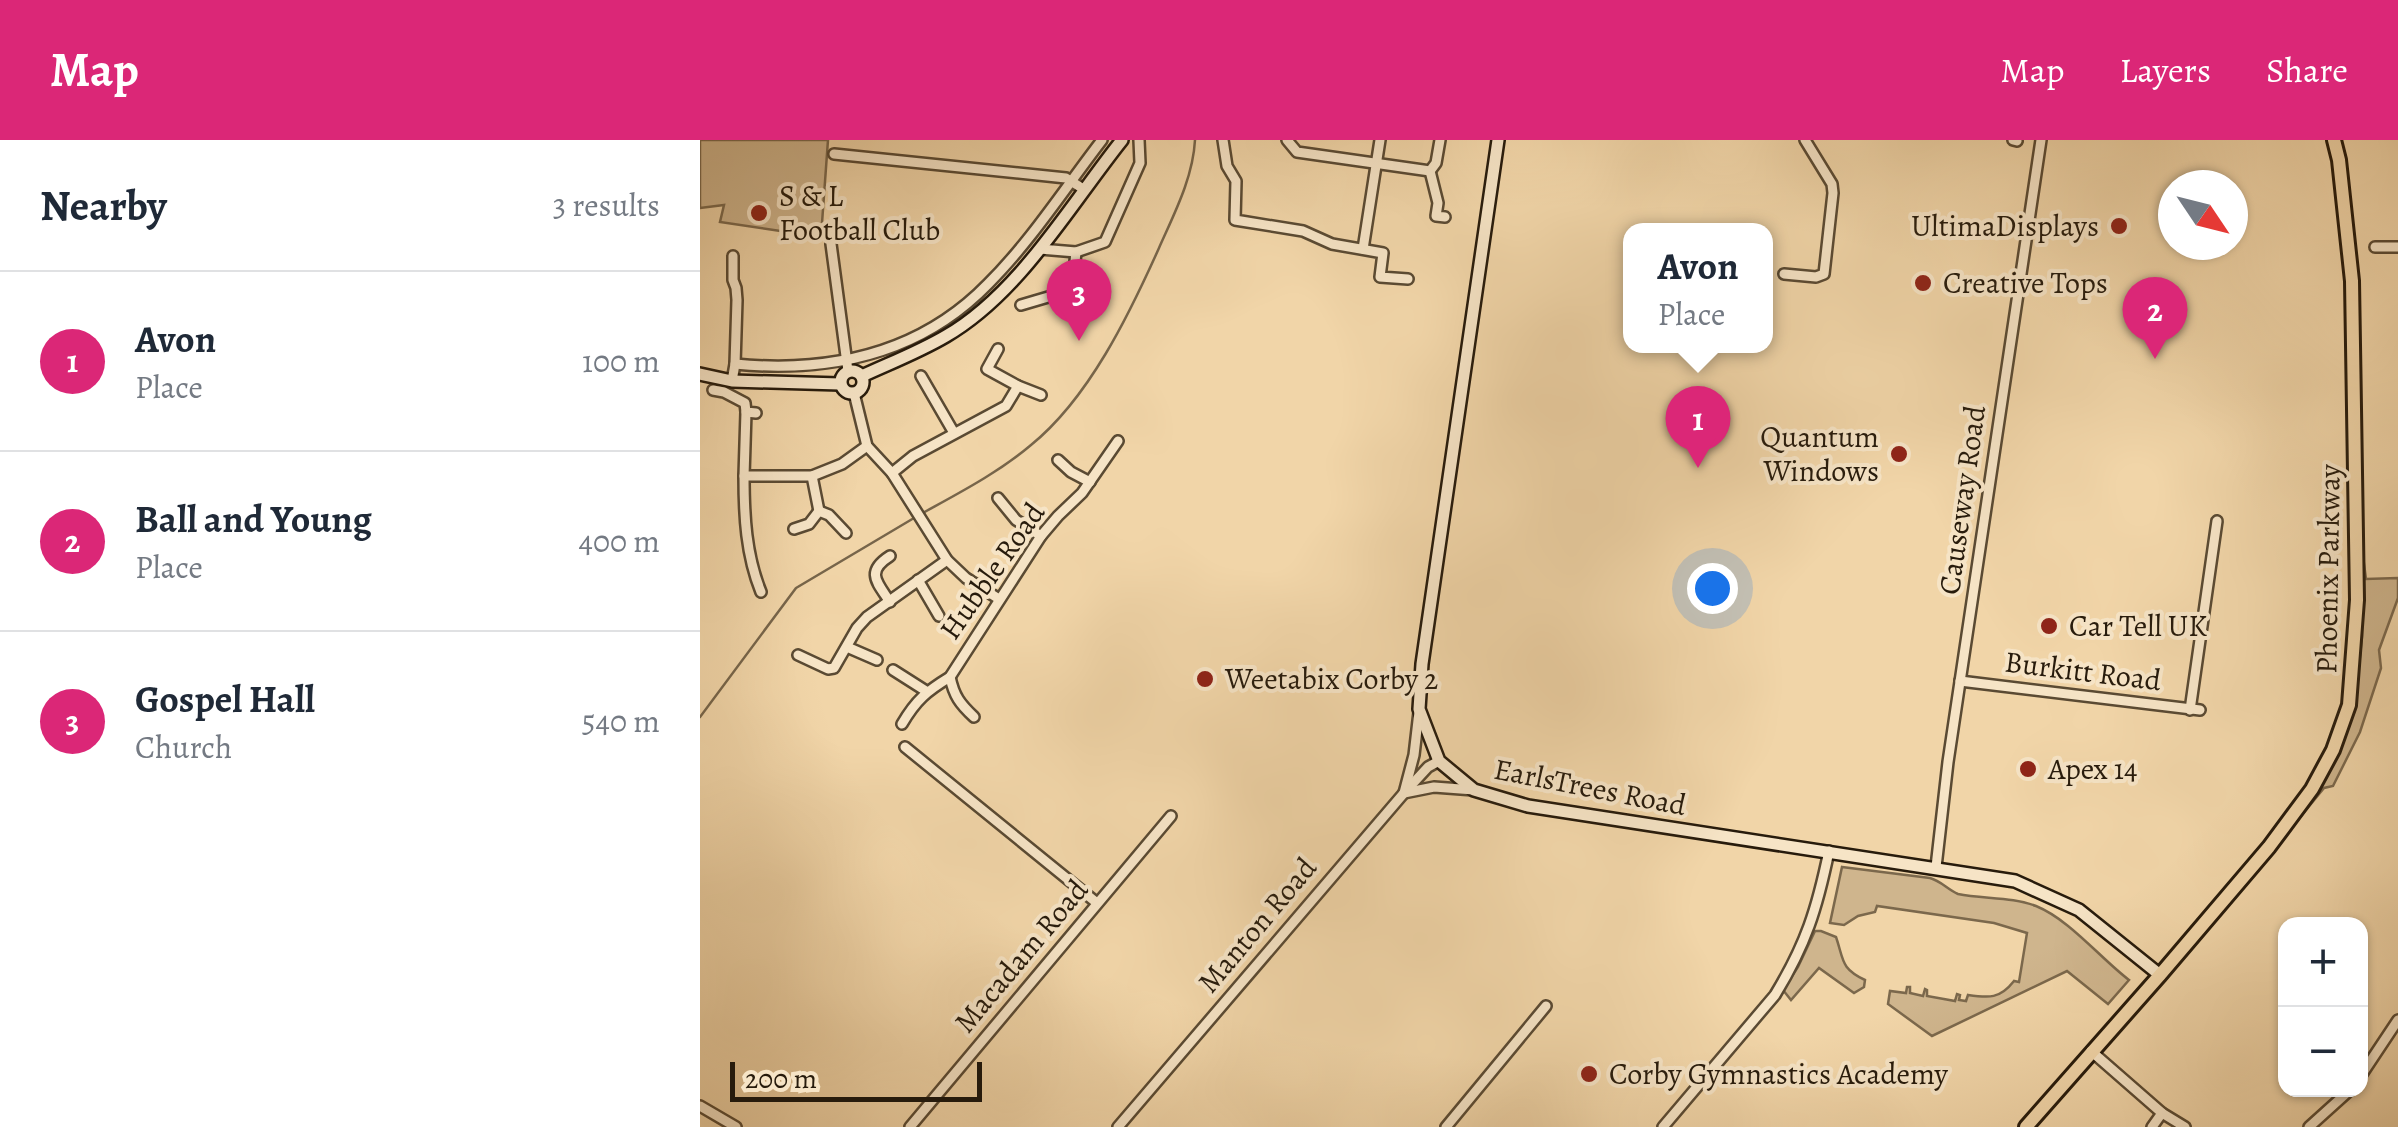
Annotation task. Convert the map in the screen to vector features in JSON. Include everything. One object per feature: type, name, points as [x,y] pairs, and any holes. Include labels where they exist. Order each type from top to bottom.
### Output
[{"type":"main road","name":"Phoenix Parkway","points":[[2026,1127],[2160,975],[2312,789],[2333,750],[2349,704],[2357,600],[2352,280],[2334,140]]},
{"type":"street","points":[[735,364],[847,367],[948,318],[987,286],[1102,140]]},
{"type":"street","points":[[862,376],[948,336],[990,303],[1040,250],[1122,140]]},
{"type":"street","points":[[1040,250],[1076,252],[1106,242],[1140,163],[1139,140]]},
{"type":"street","points":[[1223,140],[1227,166],[1236,181],[1235,220],[1303,231],[1332,244],[1383,254],[1380,277],[1408,279]]},
{"type":"street","points":[[1287,140],[1298,152],[1430,171]]},
{"type":"street","points":[[1363,249],[1380,140]]},
{"type":"street","points":[[1430,171],[1436,163],[1440,140]]},
{"type":"street","name":"EarlsTrees Road","points":[[1498,140],[1422,664],[1419,709],[1439,761],[1474,790],[1528,806],[2015,881],[2079,910],[2160,975]]},
{"type":"street","points":[[1784,274],[1824,274],[1832,184],[1805,140]]},
{"type":"street","name":"Causeway Road","points":[[1936,867],[1948,762],[2041,140]]},
{"type":"street","points":[[834,154],[1071,180],[1085,190]]},
{"type":"street","points":[[1430,171],[1438,203],[1436,216]]},
{"type":"street","points":[[831,244],[847,367],[840,384]]},
{"type":"street","points":[[2375,247],[2398,247]]},
{"type":"street","points":[[1021,305],[1072,290],[1076,252]]},
{"type":"street","points":[[732,381],[738,294],[733,280],[733,256]]},
{"type":"street","points":[[929,329],[935,342]]},
{"type":"street","points":[[998,348],[987,369],[1041,396]]},
{"type":"street","points":[[847,367],[862,376]]},
{"type":"street","points":[[700,374],[732,381],[840,384]]},
{"type":"street","points":[[854,394],[862,387],[862,376]]},
{"type":"street","points":[[920,376],[954,433]]},
{"type":"street","points":[[840,384],[846,392],[854,394]]},
{"type":"street","points":[[892,473],[913,456],[1006,406],[1018,386]]},
{"type":"street","points":[[713,390],[745,403],[751,413],[744,510],[749,554],[761,592]]},
{"type":"street","points":[[854,394],[867,446],[912,501],[947,560],[999,599]]},
{"type":"street","name":"Hubble Road","points":[[902,724],[926,691],[950,677],[1040,536],[1082,493],[1118,441]]},
{"type":"street","points":[[744,476],[812,476],[842,464],[867,446]]},
{"type":"street","points":[[1058,460],[1090,482]]},
{"type":"street","points":[[794,530],[809,524],[819,511],[812,476]]},
{"type":"street","points":[[998,498],[1016,520],[1040,536]]},
{"type":"street","points":[[819,511],[830,515],[846,533]]},
{"type":"street","name":"Burkitt Road","points":[[1960,681],[2195,710],[2217,521]]},
{"type":"street","points":[[890,556],[874,573],[890,602]]},
{"type":"street","points":[[798,655],[834,668],[867,617],[947,560]]},
{"type":"street","points":[[918,580],[939,616]]},
{"type":"street","points":[[847,646],[877,660]]},
{"type":"street","points":[[893,670],[926,691]]},
{"type":"street","points":[[950,677],[954,694],[974,717]]},
{"type":"street","points":[[1419,709],[1414,755],[1404,792],[1434,787],[1474,790]]},
{"type":"street","points":[[905,748],[1097,903]]},
{"type":"street","name":"Manton Road","points":[[1118,1127],[1404,792],[1439,761]]},
{"type":"street","name":"Macadam Road","points":[[910,1127],[1170,816]]},
{"type":"street","points":[[1663,1127],[1775,995],[1811,924],[1829,852]]},
{"type":"street","points":[[1464,1127],[1449,1123],[1546,1006]]},
{"type":"street","points":[[2368,1065],[2398,1020]]},
{"type":"street","points":[[2091,1051],[2162,1113],[2185,1127]]},
{"type":"street","points":[[2309,1127],[2342,1097]]},
{"type":"street","points":[[700,1106],[735,1127]]},
{"type":"street","points":[[2152,1127],[2162,1113]]},
{"type":"shaded area","points":[[700,140],[828,140],[821,237],[720,222],[724,205],[700,208]]},
{"type":"shaded area","points":[[2364,564],[2366,579],[2398,578],[2398,598],[2379,650],[2381,668],[2360,732],[2333,786],[2324,788],[2262,864],[2296,815],[2356,695]]},
{"type":"shaded area","points":[[1842,867],[1930,878],[1958,894],[2036,906],[2072,930],[2129,980],[2108,1004],[2067,971],[1932,1036],[1888,1004],[1890,991],[1906,993],[1910,987],[1910,993],[1923,996],[1925,989],[1927,996],[1955,1001],[1957,994],[1959,1000],[1966,1001],[1968,995],[1999,994],[2014,981],[2019,982],[2027,933],[1994,923],[1877,906],[1875,912],[1844,925],[1830,923]]},
{"type":"shaded area","points":[[1815,931],[1836,937],[1844,963],[1865,980],[1864,987],[1854,993],[1819,968],[1791,1000],[1783,990]]},
{"type":"waterway","points":[[921,514],[1018,455],[1052,426],[1089,380],[1121,327],[1171,222],[1187,182],[1195,140]]},
{"type":"waterway","points":[[700,717],[796,588],[914,518]]},
{"type":"place","name":"S & L Football Club","points":[[759,213]]},
{"type":"place","name":"UltimaDisplays","points":[[2119,226]]},
{"type":"place","name":"Creative Tops","points":[[1923,283]]},
{"type":"place","name":"Gospel Hall","points":[[1079,341]]},
{"type":"place","name":"Ball and Young","points":[[2155,359]]},
{"type":"place","name":"Quantum Windows","points":[[1899,454]]},
{"type":"place","name":"Avon","points":[[1698,468]]},
{"type":"place","name":"Car Tell UK","points":[[2049,626]]},
{"type":"place","name":"Weetabix Corby 2","points":[[1205,679]]},
{"type":"place","name":"Apex 14","points":[[2028,769]]},
{"type":"place","name":"Corby Gymnastics Academy","points":[[1589,1074]]}]
